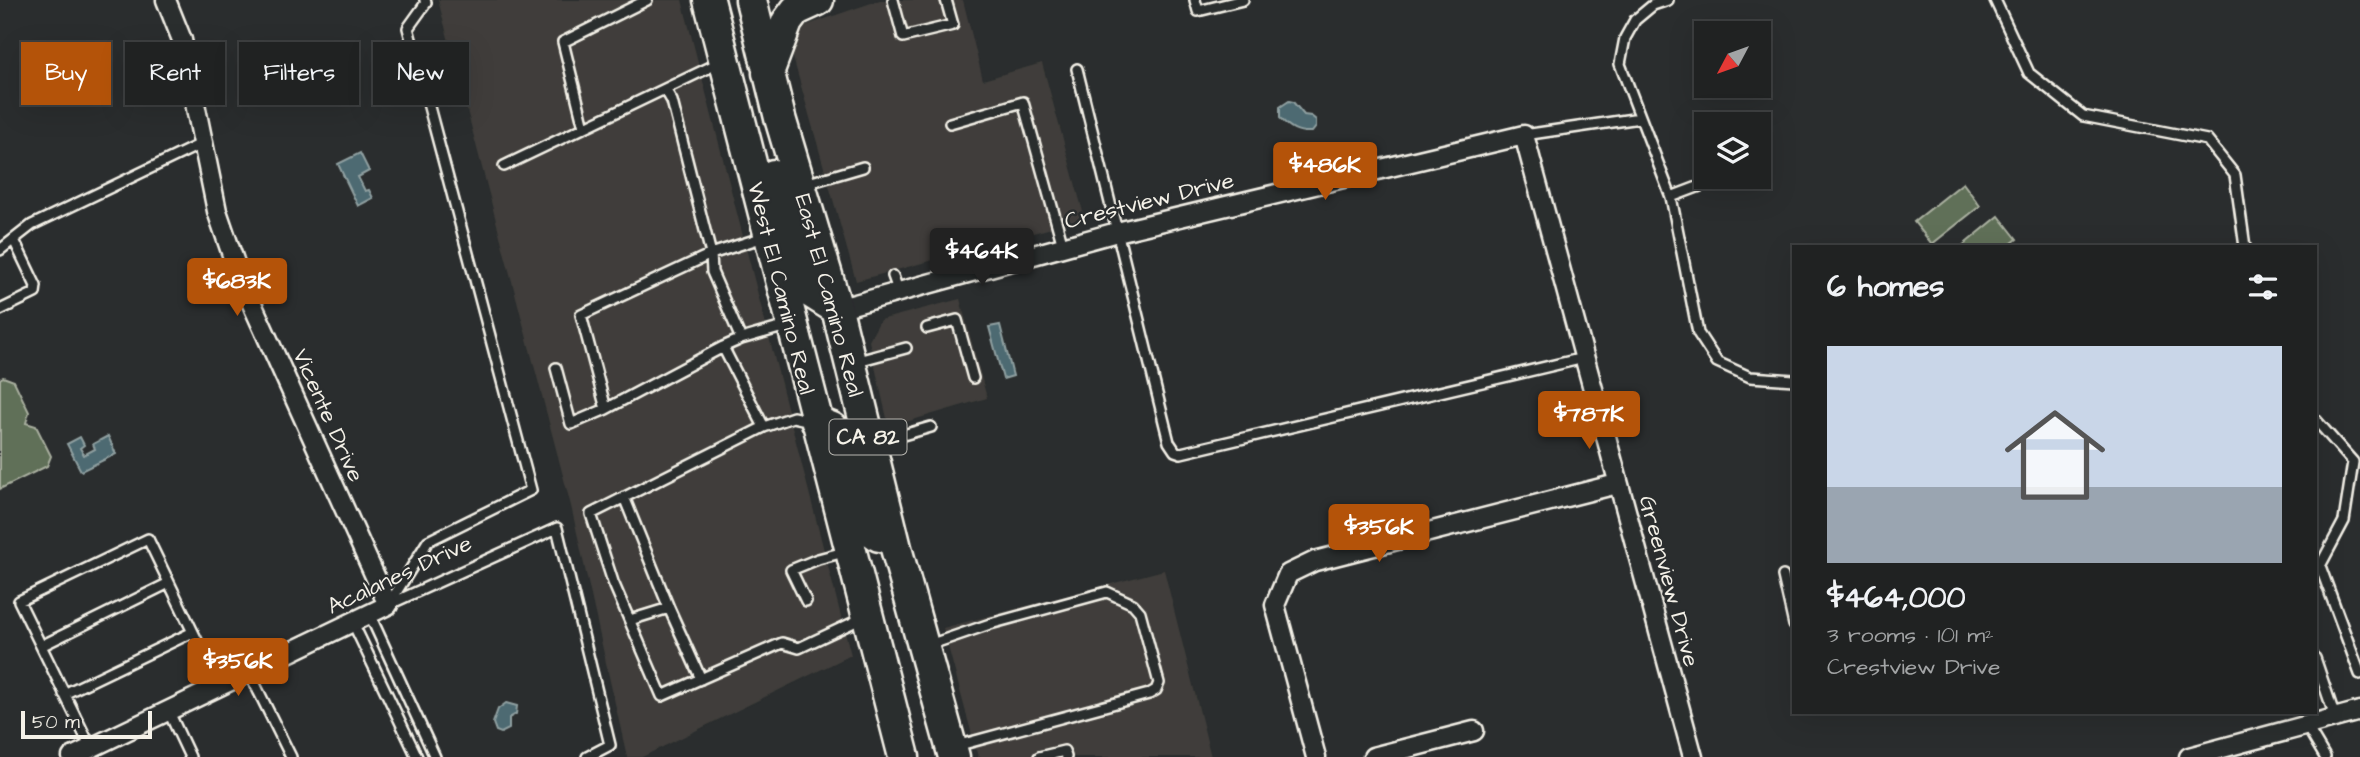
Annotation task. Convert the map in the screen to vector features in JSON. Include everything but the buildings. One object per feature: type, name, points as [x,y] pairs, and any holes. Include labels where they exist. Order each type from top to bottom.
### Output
[{"type":"main road","name":"West El Camino Real","points":[[709,0],[866,616]]},
{"type":"main road","name":"CA 82","points":[[751,0],[768,73]]},
{"type":"main road","points":[[768,73],[787,22],[796,10],[818,0]]},
{"type":"main road","points":[[727,71],[765,144],[803,281],[810,292],[837,309]]},
{"type":"main road","name":"East El Camino Real","points":[[768,73],[837,309],[896,548],[953,752]]},
{"type":"main road","points":[[817,422],[832,428],[844,438],[872,531],[896,548]]},
{"type":"main road","name":"CA 82","points":[[866,616],[904,757]]},
{"type":"street","name":"Vicente Drive","points":[[166,0],[182,40],[217,211],[239,275],[388,605]]},
{"type":"street","name":"Crestview Drive","points":[[837,309],[896,283],[1063,246],[1524,135]]},
{"type":"street","name":"Greenview Drive","points":[[1524,135],[1693,757]]},
{"type":"street","points":[[1316,757],[1276,605],[1288,574],[1315,561],[1617,484]]},
{"type":"street","name":"Acalanes Drive","points":[[72,757],[388,605]]},
{"type":"street","points":[[2189,757],[2360,711]]},
{"type":"street","points":[[1373,757],[1474,731]]},
{"type":"lane","points":[[388,605],[429,541],[531,490],[408,27],[426,3],[425,0]]},
{"type":"lane","points":[[584,127],[563,42],[647,0]]},
{"type":"lane","points":[[893,0],[903,37],[953,25],[946,0]]},
{"type":"lane","points":[[1195,0],[1198,11],[1243,0]]},
{"type":"lane","points":[[1668,0],[1653,5],[1635,20],[1625,38],[1620,64],[1671,197],[1698,333],[1717,362],[1750,377],[1792,380]]},
{"type":"lane","points":[[1995,0],[2029,72],[2083,116],[2207,140],[2235,175],[2245,245]]},
{"type":"lane","points":[[1077,69],[1169,442],[1175,451],[1181,453],[1584,358]]},
{"type":"lane","points":[[505,166],[665,89],[727,71]]},
{"type":"lane","points":[[665,89],[672,100],[709,241],[712,272],[741,339]]},
{"type":"lane","points":[[950,123],[1023,102],[1063,246]]},
{"type":"lane","name":"Crestview Drive","points":[[1524,135],[1640,118]]},
{"type":"lane","points":[[0,250],[32,225],[203,143]]},
{"type":"lane","points":[[800,185],[863,167]]},
{"type":"lane","points":[[1671,197],[1694,188]]},
{"type":"lane","points":[[606,409],[581,315],[710,254],[769,236]]},
{"type":"lane","points":[[0,310],[35,293],[36,286],[14,240]]},
{"type":"lane","points":[[927,328],[957,320],[972,378]]},
{"type":"lane","points":[[556,368],[571,424],[606,409],[723,347],[741,339],[792,325]]},
{"type":"lane","points":[[723,347],[764,427]]},
{"type":"lane","points":[[849,363],[906,348]]},
{"type":"lane","points":[[817,422],[793,417],[764,427],[591,514],[613,582],[662,696],[782,643],[799,648],[866,616]]},
{"type":"lane","points":[[2317,421],[2357,462],[2344,521],[2318,567],[2360,674]]},
{"type":"lane","points":[[870,444],[931,427]]},
{"type":"lane","points":[[624,497],[701,680]]},
{"type":"lane","name":"Acalanes Drive","points":[[388,605],[557,528],[610,745],[587,757]]},
{"type":"lane","points":[[91,748],[19,601],[148,539],[219,686]]},
{"type":"lane","points":[[806,601],[791,570],[849,551]]},
{"type":"lane","points":[[1783,576],[1792,616]]},
{"type":"lane","points":[[41,646],[169,583]]},
{"type":"lane","points":[[923,646],[942,642],[990,624],[1107,592],[1133,604],[1140,612],[1159,683],[1156,690],[953,752]]},
{"type":"lane","points":[[630,620],[669,608]]},
{"type":"lane","points":[[369,613],[435,757]]},
{"type":"lane","points":[[352,621],[417,757]]},
{"type":"lane","points":[[64,694],[193,632]]},
{"type":"lane","points":[[2317,664],[2335,717]]},
{"type":"lane","points":[[249,672],[291,757]]},
{"type":"lane","points":[[169,710],[190,757]]},
{"type":"lane","points":[[2306,725],[2325,757]]},
{"type":"lane","points":[[1039,757],[1064,751],[1066,757]]},
{"type":"shaded area","points":[[438,0],[682,0],[851,655],[642,757],[627,757],[571,506],[466,105],[469,105],[469,42],[449,42]]},
{"type":"shaded area","points":[[880,0],[963,0],[983,80],[1042,63],[1085,219],[856,281],[792,54],[796,40],[807,25]]},
{"type":"shaded area","points":[[960,299],[987,398],[889,427],[869,341],[880,320]]},
{"type":"shaded area","points":[[1164,570],[1211,757],[978,757],[943,628]]},
{"type":"green space","points":[[1963,183],[1980,206],[1932,244],[1914,222]]},
{"type":"green space","points":[[1999,216],[2017,239],[2010,245],[1963,245]]},
{"type":"green space","points":[[3,377],[14,381],[29,412],[26,423],[36,426],[51,456],[47,466],[0,489],[0,379]]},
{"type":"water","points":[[1289,101],[1304,115],[1316,120],[1316,127],[1312,132],[1294,129],[1280,118],[1280,107]]},
{"type":"water","points":[[360,153],[369,171],[358,177],[365,191],[369,190],[373,198],[358,206],[338,164]]},
{"type":"water","points":[[1000,325],[1013,376],[1003,379],[989,327]]},
{"type":"water","points":[[108,436],[116,454],[81,471],[67,444],[80,437],[84,445],[80,448],[84,455],[95,449],[93,444]]},
{"type":"water","points":[[506,703],[517,706],[516,714],[509,718],[509,729],[501,733],[496,731],[493,723],[498,709]]}]
